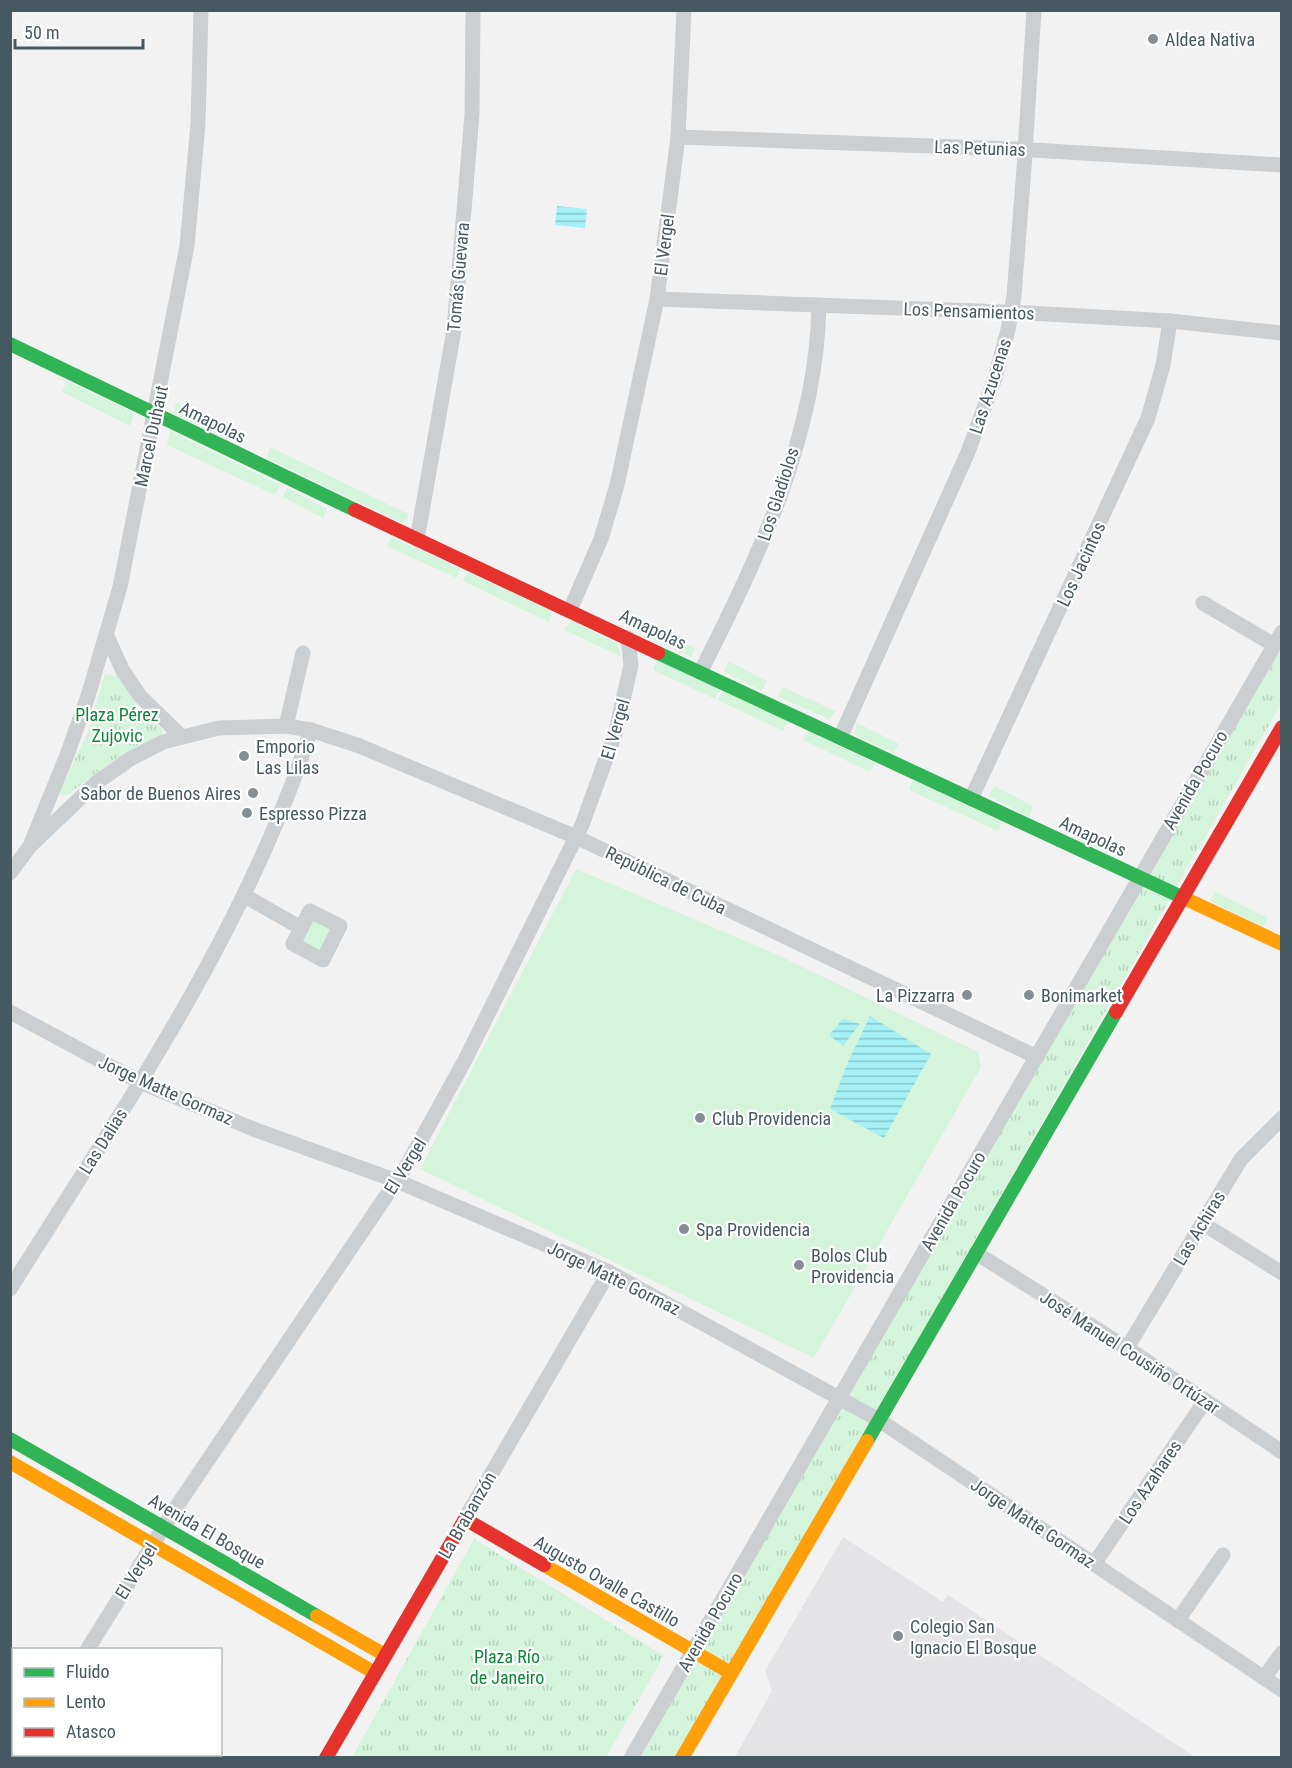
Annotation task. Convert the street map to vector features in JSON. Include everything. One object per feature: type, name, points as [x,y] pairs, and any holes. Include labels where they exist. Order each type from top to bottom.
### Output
[{"type":"street","name":"Marcel Duhaut","points":[[30,846],[73,739],[107,636],[120,587],[187,246],[198,124],[201,10]]},
{"type":"street","name":"Tomás Guevara","points":[[417,540],[454,330],[472,114],[473,10]]},
{"type":"street","name":"El Vergel","points":[[570,610],[601,539],[617,485],[657,299],[678,137],[684,10]]},
{"type":"street","name":"Las Azucenas","points":[[841,736],[968,452],[996,378],[1012,313],[1034,10]]},
{"type":"street","name":"Las Petunias","points":[[678,137],[1025,150],[1281,165]]},
{"type":"street","name":"Los Pensamientos","points":[[657,299],[1170,321],[1281,333]]},
{"type":"street","name":"Los Gladiolos","points":[[701,671],[758,555],[779,500],[814,375],[819,306]]},
{"type":"street","name":"Los Jacintos","points":[[971,799],[1148,418],[1163,365],[1170,321]]},
{"type":"street","name":"Amapolas","points":[[10,344],[417,540],[841,736],[1281,944]]},
{"type":"street","name":"Avenida Pocuro","points":[[632,1758],[1278,639],[1203,603]]},
{"type":"street","points":[[107,636],[123,670],[140,696],[181,736]]},
{"type":"street","name":"El Vergel","points":[[88,1648],[152,1545],[397,1181],[464,1062],[576,837],[616,731],[631,665],[628,639]]},
{"type":"street","points":[[286,726],[303,653]]},
{"type":"street","name":"República de Cuba","points":[[181,736],[219,728],[286,726],[311,730],[357,745],[576,837],[1037,1058]]},
{"type":"street","points":[[682,1758],[1281,727]]},
{"type":"street","name":"Las Dalias","points":[[10,1289],[140,1082],[219,948],[265,854],[311,730]]},
{"type":"street","name":"Marcel Duhaut","points":[[10,873],[15,861],[96,783],[130,759],[181,736]]},
{"type":"street","points":[[245,896],[301,928]]},
{"type":"street","name":"Jorge Matte Gormaz","points":[[10,1012],[140,1082],[256,1130],[397,1181],[609,1272],[841,1397],[879,1420],[1281,1690]]},
{"type":"street","name":"Las Achiras","points":[[1127,1348],[1241,1159],[1280,1122]]},
{"type":"street","points":[[1202,1223],[1281,1273]]},
{"type":"street","name":"José Manuel Cousiño Ortúzar","points":[[976,1253],[1127,1348],[1281,1452]]},
{"type":"street","name":"La Brabanzón","points":[[326,1758],[609,1272]]},
{"type":"street","name":"Los Azahares","points":[[1094,1564],[1206,1401]]},
{"type":"street","name":"Avenida El Bosque","points":[[10,1439],[386,1655]]},
{"type":"street","points":[[10,1462],[375,1673]]},
{"type":"street","name":"Augusto Ovalle Castillo","points":[[465,1519],[731,1673]]},
{"type":"street","points":[[1178,1620],[1223,1556]]},
{"type":"street","points":[[1264,1678],[1281,1653]]},
{"type":"shaded area","name":"Colegio San Ignacio El Bosque","points":[[843,1537],[943,1602],[948,1595],[1195,1757],[735,1757],[772,1691],[765,1671]]},
{"type":"green space","points":[[67,381],[134,413],[130,426],[62,392]]},
{"type":"green space","points":[[176,402],[240,433],[236,443],[174,414]]},
{"type":"green space","points":[[170,431],[280,485],[275,495],[167,445]]},
{"type":"green space","points":[[270,447],[408,514],[407,520],[402,523],[267,458]]},
{"type":"green space","points":[[287,488],[327,509],[323,518],[283,497]]},
{"type":"green space","points":[[391,537],[461,569],[456,578],[387,546]]},
{"type":"green space","points":[[468,572],[552,611],[549,622],[463,581]]},
{"type":"green space","points":[[571,621],[616,643],[622,657],[565,630]]},
{"type":"green space","points":[[636,621],[695,648],[691,657],[632,629]]},
{"type":"green space","points":[[1281,649],[1281,704],[876,1413],[675,1757],[638,1758]]},
{"type":"green space","points":[[657,660],[720,689],[715,699],[653,670]]},
{"type":"green space","points":[[728,661],[767,681],[762,691],[724,672]]},
{"type":"green space","name":"Plaza Pérez Zujovic","points":[[105,674],[117,676],[142,712],[162,729],[162,735],[124,754],[68,795],[62,796],[60,791],[87,734]]},
{"type":"green space","points":[[783,687],[836,711],[829,719],[778,697]]},
{"type":"green space","points":[[723,691],[787,721],[783,731],[718,700]]},
{"type":"green space","points":[[857,723],[899,744],[894,753],[855,735]]},
{"type":"green space","points":[[808,731],[875,763],[870,772],[803,740]]},
{"type":"green space","points":[[913,780],[1002,822],[998,831],[909,790]]},
{"type":"green space","points":[[994,786],[1033,806],[1029,817],[989,796]]},
{"type":"green space","points":[[1082,829],[1125,849],[1120,857],[1077,840]]},
{"type":"green space","name":"Club Providencia","points":[[576,869],[776,954],[978,1052],[981,1067],[814,1358],[420,1169]]},
{"type":"green space","points":[[1215,892],[1268,918],[1263,927],[1210,901]]},
{"type":"green space","points":[[313,919],[332,929],[319,952],[300,942]]},
{"type":"green space","name":"Plaza Río de Janeiro","points":[[474,1539],[664,1656],[606,1757],[352,1757]]},
{"type":"water","points":[[557,206],[587,209],[585,228],[555,225]]},
{"type":"water","name":"Club Providencia","points":[[870,1016],[931,1054],[884,1138],[830,1109],[847,1064]]},
{"type":"water","points":[[843,1019],[860,1024],[843,1046],[829,1035]]},
{"type":"traffic: fast","points":[[10,344],[355,510]]},
{"type":"traffic: fast","points":[[658,653],[1186,899]]},
{"type":"traffic: fast","points":[[867,1441],[1116,1012]]},
{"type":"traffic: fast","points":[[10,1439],[317,1616]]},
{"type":"traffic: slow","points":[[1186,899],[1282,944]]},
{"type":"traffic: slow","points":[[682,1758],[867,1441]]},
{"type":"traffic: slow","points":[[10,1462],[375,1673]]},
{"type":"traffic: slow","points":[[544,1565],[731,1673]]},
{"type":"traffic: slow","points":[[317,1616],[385,1655]]},
{"type":"traffic: jam","points":[[355,510],[658,653]]},
{"type":"traffic: jam","points":[[1116,1012],[1282,727]]},
{"type":"traffic: jam","points":[[326,1758],[465,1519],[544,1565]]},
{"type":"place","name":"Aldea Nativa","points":[[1153,39]]},
{"type":"place","name":"Emporio Las Lilas","points":[[244,756]]},
{"type":"place","name":"Sabor de Buenos Aires","points":[[253,793]]},
{"type":"place","name":"Espresso Pizza","points":[[247,813]]},
{"type":"place","name":"La Pizzarra","points":[[967,995]]},
{"type":"place","name":"Bonimarket","points":[[1029,995]]},
{"type":"place","name":"Club Providencia","points":[[700,1118]]},
{"type":"place","name":"Spa Providencia","points":[[684,1229]]},
{"type":"place","name":"Bolos Club Providencia","points":[[799,1265]]},
{"type":"place","name":"Colegio San Ignacio El Bosque","points":[[898,1636]]}]
